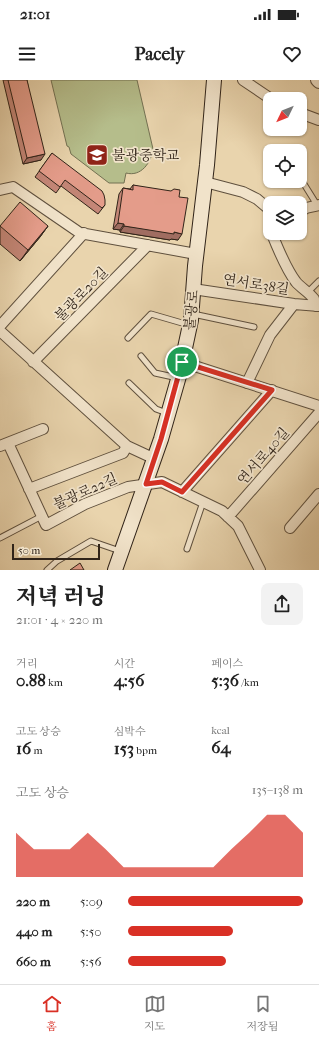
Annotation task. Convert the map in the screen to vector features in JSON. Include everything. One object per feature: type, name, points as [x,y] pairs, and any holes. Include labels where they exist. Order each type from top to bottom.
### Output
[{"type":"main road","name":"불광로","points":[[115,570],[155,459],[169,413],[179,378],[191,319],[196,254],[205,182],[214,80]]},
{"type":"street","points":[[243,80],[263,94]]},
{"type":"street","points":[[307,116],[319,120]]},
{"type":"street","points":[[205,182],[243,192],[257,199],[263,204]]},
{"type":"street","points":[[0,190],[13,188],[80,233],[196,254]]},
{"type":"street","points":[[307,208],[318,206]]},
{"type":"street","points":[[0,326],[84,233]]},
{"type":"street","name":"연서로38길","points":[[193,289],[317,306],[314,299],[308,292],[296,282],[279,252],[274,240]]},
{"type":"street","name":"불광로20길","points":[[33,362],[148,245]]},
{"type":"street","points":[[247,383],[270,335],[294,304]]},
{"type":"street","points":[[0,331],[127,446],[155,459]]},
{"type":"street","points":[[182,362],[319,406]]},
{"type":"street","points":[[182,492],[272,390]]},
{"type":"street","name":"연서로40길","points":[[228,517],[319,413]]},
{"type":"street","name":"불광로22길","points":[[43,429],[4,444],[29,489],[46,525],[85,504],[128,487],[146,484]]},
{"type":"street","points":[[29,489],[123,453],[127,446]]},
{"type":"street","points":[[146,484],[162,482],[222,511],[238,526],[260,570]]},
{"type":"street","points":[[290,528],[319,494]]},
{"type":"lane","points":[[307,188],[318,206]]},
{"type":"lane","points":[[308,292],[319,281]]},
{"type":"lane","points":[[128,338],[151,314],[254,326]]},
{"type":"lane","points":[[141,356],[155,373],[179,378]]},
{"type":"lane","points":[[129,383],[156,409],[169,413]]},
{"type":"lane","points":[[187,549],[203,502]]},
{"type":"lane","name":"불광로22길","points":[[0,538],[42,516]]},
{"type":"lane","points":[[47,570],[57,561],[91,541],[121,552]]},
{"type":"green space","points":[[51,80],[137,80],[153,149],[148,164],[141,171],[131,174],[126,173],[124,183],[109,183],[71,154],[69,147],[67,146]]},
{"type":"building","points":[[8,80],[27,80],[45,154],[27,158]]},
{"type":"building","points":[[52,153],[102,191],[105,205],[102,208],[65,180],[60,187],[39,171]]},
{"type":"building","points":[[133,185],[171,191],[174,189],[180,190],[179,197],[188,198],[182,234],[124,226],[124,224],[118,223],[123,188],[133,190]]},
{"type":"building","points":[[20,202],[48,226],[28,250],[0,226]]},
{"type":"building","points":[[80,563],[84,570],[70,570]]},
{"type":"place","name":"불광중학교","points":[[97,155]]},
{"type":"route","points":[[182,362],[272,390],[182,492],[162,482],[146,484],[161,439],[182,362]]}]
